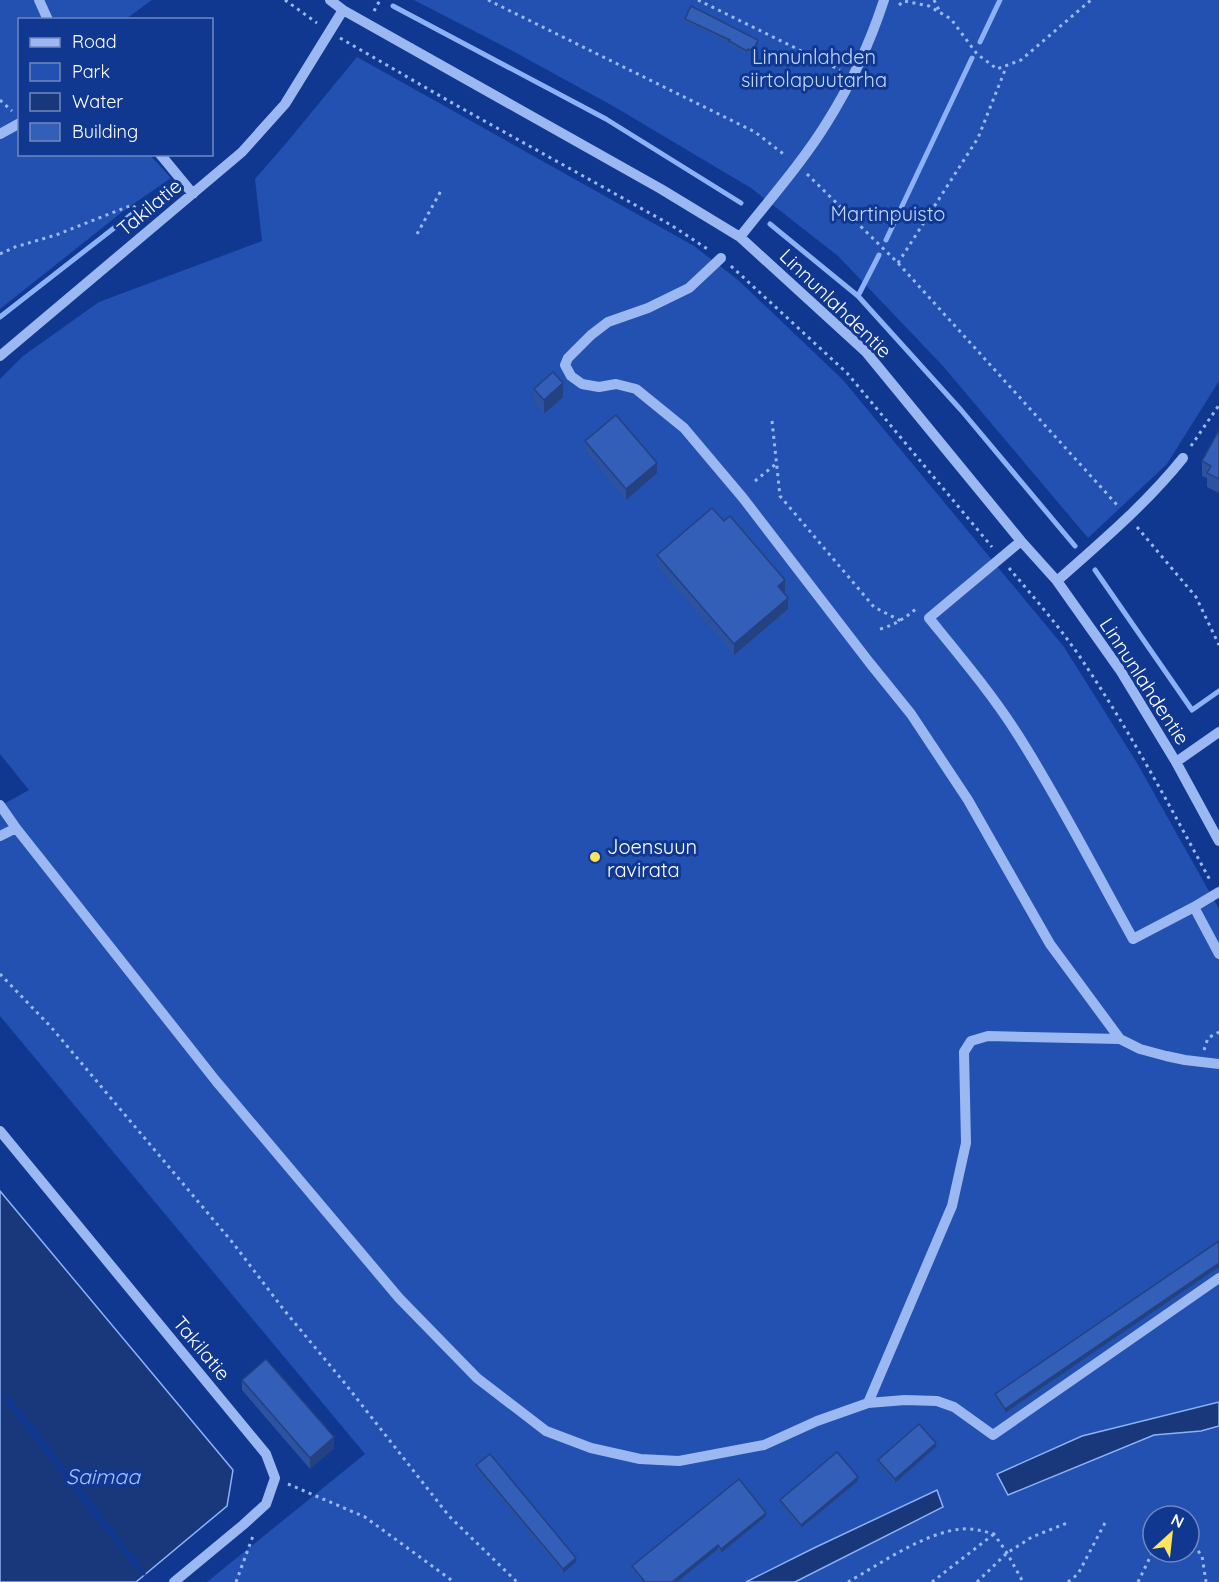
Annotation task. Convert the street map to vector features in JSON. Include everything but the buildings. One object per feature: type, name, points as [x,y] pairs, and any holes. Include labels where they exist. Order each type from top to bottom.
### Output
[{"type":"street","points":[[39,0],[47,18]]},
{"type":"street","name":"Linnunlahdentie","points":[[330,0],[661,189],[740,237],[866,352],[1057,581],[1120,670],[1176,762],[1219,842]]},
{"type":"street","points":[[740,237],[826,124],[852,76],[878,20],[884,0]]},
{"type":"street","name":"Takilatie","points":[[0,356],[242,152],[285,104],[344,10]]},
{"type":"street","points":[[0,134],[18,124]]},
{"type":"street","points":[[161,156],[193,194]]},
{"type":"street","points":[[721,258],[689,288],[648,308],[608,322],[591,335],[568,358],[565,365],[571,376],[582,384],[599,387],[616,384],[636,389],[684,428],[743,498],[911,714],[968,800],[1050,944],[1120,1039]]},
{"type":"street","points":[[1057,581],[1129,518],[1184,458]]},
{"type":"street","points":[[1022,541],[929,618],[984,686],[1018,734],[1133,939],[1218,893]]},
{"type":"street","points":[[1176,762],[1219,732]]},
{"type":"street","points":[[0,805],[216,1081],[399,1298],[477,1378],[546,1431],[591,1448],[640,1459],[679,1461],[764,1445],[817,1421],[868,1403],[905,1400],[937,1401],[954,1407],[993,1436],[1219,1278]]},
{"type":"street","points":[[0,836],[16,828]]},
{"type":"street","points":[[1194,907],[1219,954]]},
{"type":"street","points":[[868,1403],[952,1206],[966,1143],[964,1052],[971,1041],[988,1036],[1120,1039],[1140,1049],[1185,1060],[1219,1064]]},
{"type":"street","name":"Takilatie","points":[[0,1131],[266,1454],[275,1478]]},
{"type":"street","points":[[174,1582],[243,1526],[266,1504],[275,1478]]},
{"type":"path","points":[[285,0],[329,32],[671,225],[721,258],[847,373],[1001,557],[1087,667],[1153,775],[1218,893]]},
{"type":"path","points":[[488,0],[755,132],[797,164],[898,263],[1129,518],[1196,597],[1219,645]]},
{"type":"path","points":[[698,0],[852,76]]},
{"type":"path","points":[[934,0],[940,13]]},
{"type":"path","points":[[878,20],[904,1],[929,6],[951,19],[977,54],[997,69],[1021,60],[1091,0]]},
{"type":"path","points":[[898,263],[978,138],[1007,65]]},
{"type":"path","points":[[0,100],[13,112]]},
{"type":"path","points":[[417,234],[442,189]]},
{"type":"path","points":[[0,254],[132,205],[154,226]]},
{"type":"path","points":[[1184,458],[1219,405]]},
{"type":"path","points":[[772,421],[780,496],[874,607],[901,621]]},
{"type":"path","points":[[755,481],[777,463]]},
{"type":"path","points":[[880,629],[892,626]]},
{"type":"path","points":[[0,974],[51,1027],[233,1243],[449,1516],[517,1582]]},
{"type":"path","points":[[1201,1062],[1208,1038],[1219,1032]]},
{"type":"path","points":[[275,1478],[365,1517],[454,1582]]},
{"type":"path","points":[[236,1582],[266,1504]]},
{"type":"path","points":[[1068,1582],[1078,1574],[1106,1521]]},
{"type":"path","points":[[977,1582],[1007,1554],[1032,1537],[1067,1523]]},
{"type":"path","points":[[848,1582],[908,1548],[938,1534],[962,1528],[994,1534],[1023,1582]]},
{"type":"path","points":[[932,1582],[994,1534]]},
{"type":"path","points":[[1201,1555],[1206,1582]]},
{"type":"path","points":[[1138,1582],[1147,1564]]},
{"type":"green space","points":[[0,0],[152,0],[127,18],[18,18],[18,156],[151,156],[171,178],[126,209],[0,309]]},
{"type":"green space","points":[[414,0],[1219,0],[1219,381],[1167,464],[1088,538],[942,365],[838,256],[751,188],[613,106]]},
{"type":"green space","name":"Joensuun ravirata","points":[[357,57],[694,246],[738,280],[843,380],[1064,647],[1137,763],[1219,909],[1219,1582],[207,1582],[365,1454],[0,1016],[0,806],[29,790],[0,754],[0,379],[23,356],[99,302],[262,241],[255,179]]},
{"type":"water","name":"Saimaa","points":[[0,1191],[233,1470],[227,1506],[136,1582],[0,1582]]},
{"type":"water","points":[[1219,1402],[1219,1426],[1201,1431],[1154,1435],[1008,1495],[997,1474],[1082,1436]]},
{"type":"water","points":[[937,1490],[943,1507],[795,1582],[746,1582],[814,1548]]},
{"type":"pier","points":[[10,1396],[141,1565],[140,1567],[146,1574],[144,1576],[138,1569],[136,1570],[4,1401]]},
{"type":"waterway","points":[[980,42],[1000,0]]},
{"type":"waterway","points":[[393,6],[606,119],[741,203]]},
{"type":"waterway","points":[[886,240],[972,58]]},
{"type":"waterway","points":[[0,317],[132,214]]},
{"type":"waterway","points":[[770,224],[858,296],[879,255]]},
{"type":"waterway","points":[[858,296],[961,410],[1075,546]]},
{"type":"waterway","points":[[1095,570],[1192,710],[1219,691]]},
{"type":"place","name":"Joensuun ravirata","points":[[595,857]]},
{"type":"park label","name":"Linnunlahden siirtolapuutarha","points":[[814,68]]},
{"type":"park label","name":"Martinpuisto","points":[[888,213]]}]
